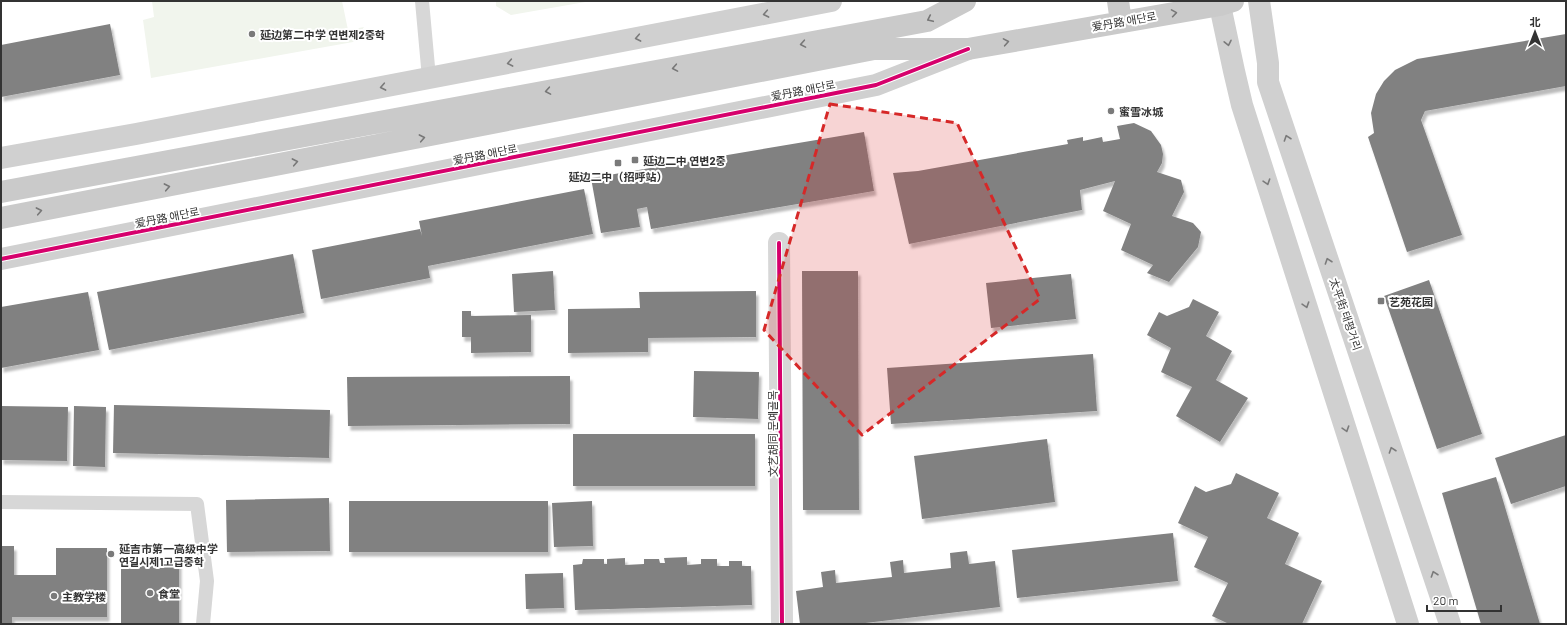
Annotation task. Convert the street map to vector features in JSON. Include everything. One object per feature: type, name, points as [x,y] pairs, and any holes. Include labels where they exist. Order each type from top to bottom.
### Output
[{"type":"main road","points":[[1,192],[926,21],[965,1]]},
{"type":"main road","name":"爱丹路 애단로","points":[[1,218],[874,49],[968,49],[1120,11],[1224,2]]},
{"type":"street","points":[[1,158],[136,134],[831,1]]},
{"type":"street","name":"太平街 태평거리","points":[[1259,1],[1268,63],[1268,82],[1450,624]]},
{"type":"street","points":[[1224,2],[1242,105],[1408,624]]},
{"type":"street","name":"爱丹路 애단로","points":[[1,260],[876,84],[968,49]]},
{"type":"street","name":"文艺胡同 문예골목","points":[[779,243],[782,624]]},
{"type":"lane","points":[[422,1],[429,78]]},
{"type":"lane","points":[[1,502],[197,504],[207,581],[203,624]]},
{"type":"highlighted area","points":[[830,104],[957,123],[1040,299],[862,435],[764,330]]},
{"type":"shaded area","name":"延边第二中学 연변제2중학","points":[[152,1],[342,1],[348,30],[364,27],[353,42],[151,78],[143,20],[154,17]]},
{"type":"shaded area","points":[[496,1],[591,1],[511,15],[496,6]]},
{"type":"building","points":[[110,24],[120,75],[1,97],[1,45]]},
{"type":"building","points":[[1566,34],[1566,86],[1425,111],[1421,120],[1462,235],[1407,252],[1368,137],[1374,133],[1371,113],[1376,94],[1384,81],[1395,70],[1417,59]]},
{"type":"building","points":[[1134,123],[1151,131],[1161,145],[1163,154],[1162,163],[1157,172],[1181,180],[1184,192],[1172,216],[1193,223],[1201,232],[1198,247],[1169,282],[1147,273],[1153,265],[1121,250],[1131,224],[1103,211],[1115,181],[1080,190],[1082,210],[909,244],[893,173],[918,171],[1068,144],[1067,140],[1083,137],[1083,141],[1102,137],[1103,142],[1120,139],[1117,126]]},
{"type":"building","points":[[864,132],[874,191],[651,229],[647,207],[637,209],[640,227],[601,233],[591,178]]},
{"type":"building","points":[[584,189],[593,234],[428,266],[430,278],[321,299],[312,250],[420,229],[422,236],[419,221]]},
{"type":"building","points":[[293,254],[304,313],[109,350],[97,292]]},
{"type":"building","points":[[553,271],[555,310],[514,312],[512,274]]},
{"type":"building","points":[[802,271],[858,271],[859,510],[803,510]]},
{"type":"building","points":[[1071,274],[1076,319],[991,328],[986,283]]},
{"type":"building","points":[[1429,280],[1482,434],[1437,449],[1384,296]]},
{"type":"building","points":[[756,291],[756,337],[648,338],[648,352],[568,353],[568,309],[640,308],[639,292]]},
{"type":"building","points":[[88,292],[99,350],[1,368],[1,307]]},
{"type":"building","points":[[1193,299],[1219,312],[1206,336],[1232,351],[1216,380],[1248,398],[1220,442],[1176,416],[1192,387],[1161,372],[1171,348],[1147,335],[1159,312],[1167,316],[1189,307]]},
{"type":"building","points":[[462,311],[471,311],[471,316],[531,315],[531,352],[471,353],[471,337],[462,337]]},
{"type":"building","points":[[1093,354],[1097,411],[891,424],[887,368]]},
{"type":"building","points":[[694,371],[759,372],[758,419],[693,417]]},
{"type":"building","points":[[570,376],[570,424],[348,426],[347,377]]},
{"type":"building","points":[[114,405],[330,410],[329,458],[113,453]]},
{"type":"building","points":[[1,406],[68,407],[67,461],[1,460]]},
{"type":"building","points":[[74,406],[106,407],[105,467],[73,466]]},
{"type":"building","points":[[573,434],[755,434],[755,486],[573,486]]},
{"type":"building","points":[[1566,435],[1566,486],[1511,504],[1495,458]]},
{"type":"building","points":[[1047,439],[1055,502],[922,519],[914,456]]},
{"type":"building","points":[[1236,473],[1279,493],[1267,518],[1299,533],[1285,564],[1322,581],[1302,624],[1229,624],[1212,616],[1228,583],[1194,567],[1208,537],[1178,523],[1195,486],[1206,492],[1231,484]]},
{"type":"building","points":[[1496,477],[1540,624],[1481,624],[1442,493]]},
{"type":"building","points":[[329,498],[330,551],[227,552],[226,500]]},
{"type":"building","points":[[349,501],[548,501],[548,552],[349,552]]},
{"type":"building","points":[[592,501],[593,546],[554,547],[552,503]]},
{"type":"building","points":[[1173,533],[1178,581],[1017,598],[1012,550]]},
{"type":"building","name":"主教学楼","points":[[1,546],[14,546],[14,575],[56,575],[56,548],[107,548],[107,617],[12,617],[12,624],[1,624]]},
{"type":"building","points":[[967,551],[969,564],[995,561],[1000,607],[857,624],[800,624],[796,591],[823,587],[821,572],[835,570],[836,583],[892,577],[890,562],[903,560],[904,573],[951,568],[950,553]]},
{"type":"building","points":[[687,557],[687,565],[701,564],[701,559],[717,559],[717,566],[729,566],[729,561],[742,561],[742,566],[751,566],[752,605],[575,610],[573,565],[582,564],[583,559],[604,559],[604,564],[607,564],[607,559],[625,558],[625,565],[644,564],[644,559],[659,559],[660,563],[665,563],[664,558]]},
{"type":"building","name":"食堂","points":[[179,561],[179,624],[121,624],[121,562]]},
{"type":"building","points":[[563,573],[564,608],[526,609],[525,574]]},
{"type":"cycle path","points":[[1,259],[876,85],[968,49]]},
{"type":"cycle path","points":[[779,243],[782,624]]},
{"type":"place","name":"延边第二中学 연변제2중학","points":[[252,34]]},
{"type":"place","name":"蜜雪冰城","points":[[1111,111]]},
{"type":"place","name":"延边二中 연변2중","points":[[635,160]]},
{"type":"place","name":"延边二中（招呼站）","points":[[618,163]]},
{"type":"place","name":"艺苑花园","points":[[1381,301]]},
{"type":"place","name":"延吉市第一高级中学 연길시제1고급중학","points":[[111,554]]},
{"type":"place","name":"食堂","points":[[150,593]]},
{"type":"place","name":"主教学楼","points":[[54,596]]}]
